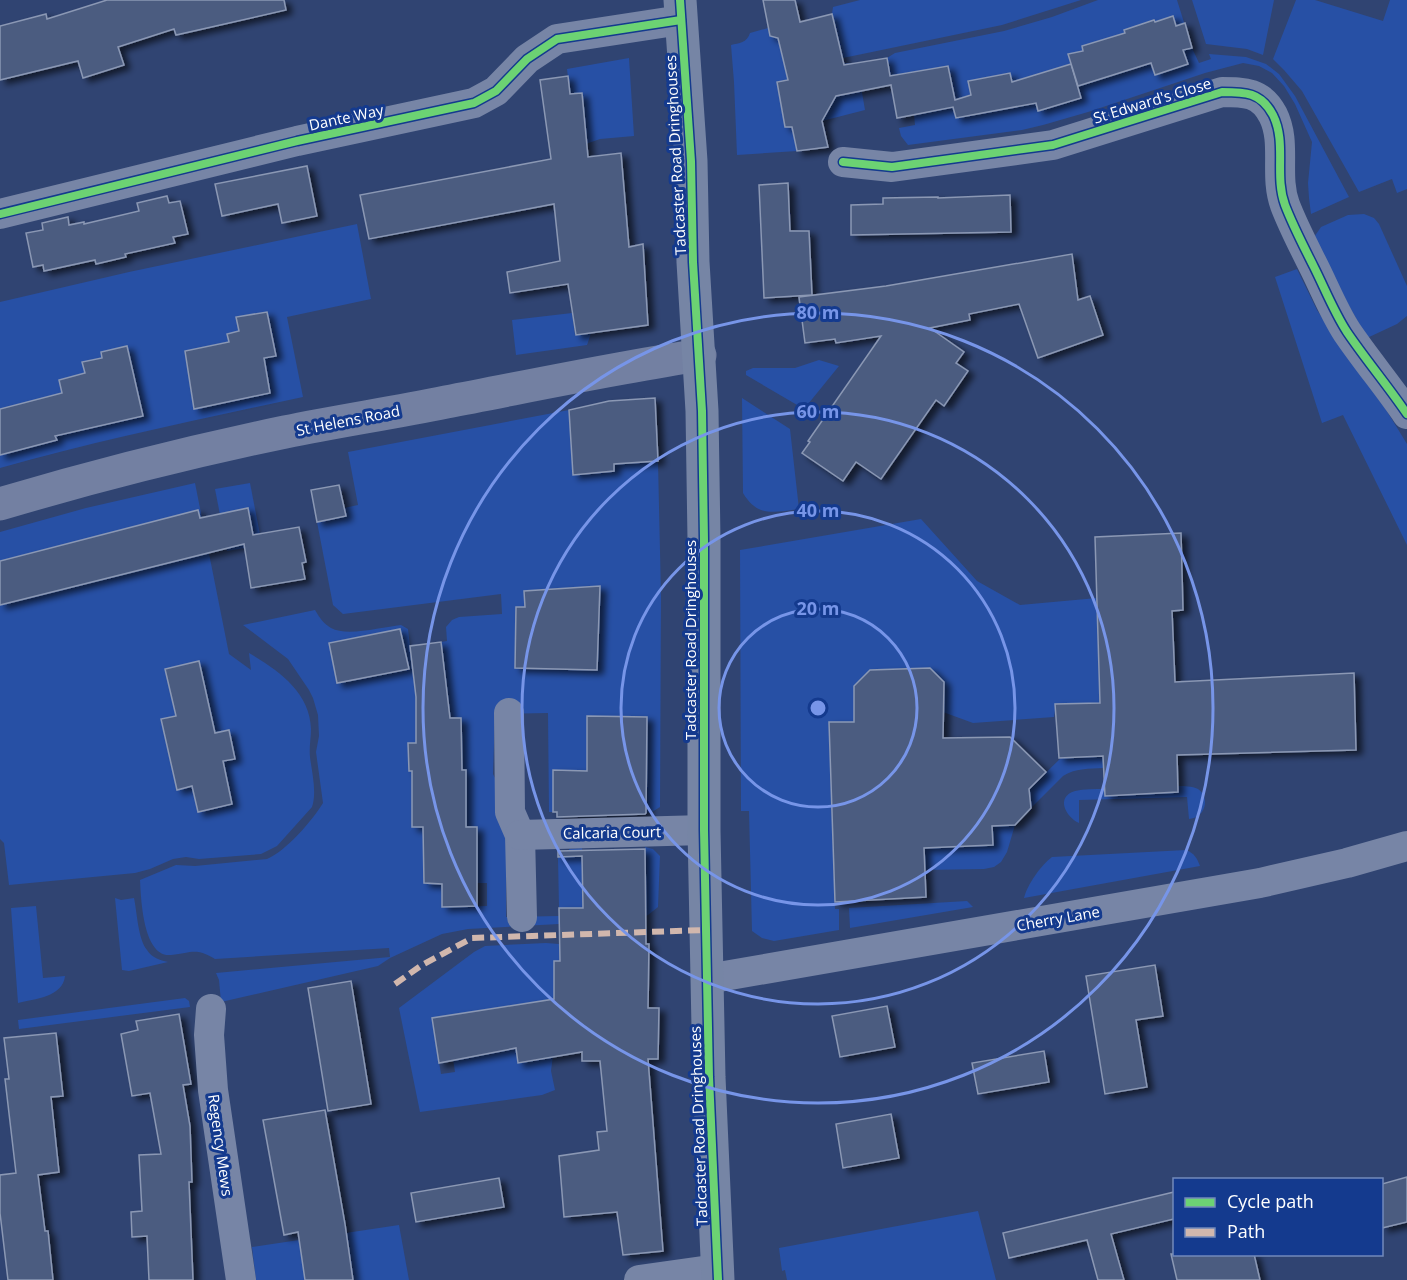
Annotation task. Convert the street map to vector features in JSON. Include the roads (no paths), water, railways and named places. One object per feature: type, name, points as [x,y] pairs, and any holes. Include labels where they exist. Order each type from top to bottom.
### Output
[{"type":"main road","name":"Tadcaster Road Dringhouses","points":[[681,10],[691,161],[693,262],[703,420],[704,830],[717,1274]]},
{"type":"street","name":"Dante Way","points":[[0,214],[297,141],[474,103],[496,91],[527,59],[557,39],[681,10]]},
{"type":"street","name":"St Edward's Close","points":[[843,162],[892,167],[1053,145],[1222,92],[1246,92],[1262,101],[1273,115],[1280,141],[1279,176],[1284,203],[1330,300],[1345,329],[1407,414]]},
{"type":"street","name":"St Helens Road","points":[[0,504],[42,491],[252,439],[700,355]]},
{"type":"street","points":[[509,713],[510,812],[520,835],[522,917]]},
{"type":"street","name":"Calcaria Court","points":[[520,835],[704,830]]},
{"type":"street","name":"Cherry Lane","points":[[707,979],[1260,883],[1347,863],[1407,846]]},
{"type":"street","name":"Regency Mews","points":[[212,1009],[209,1035],[213,1090],[241,1280]]},
{"type":"street","points":[[639,1280],[717,1274]]}]
